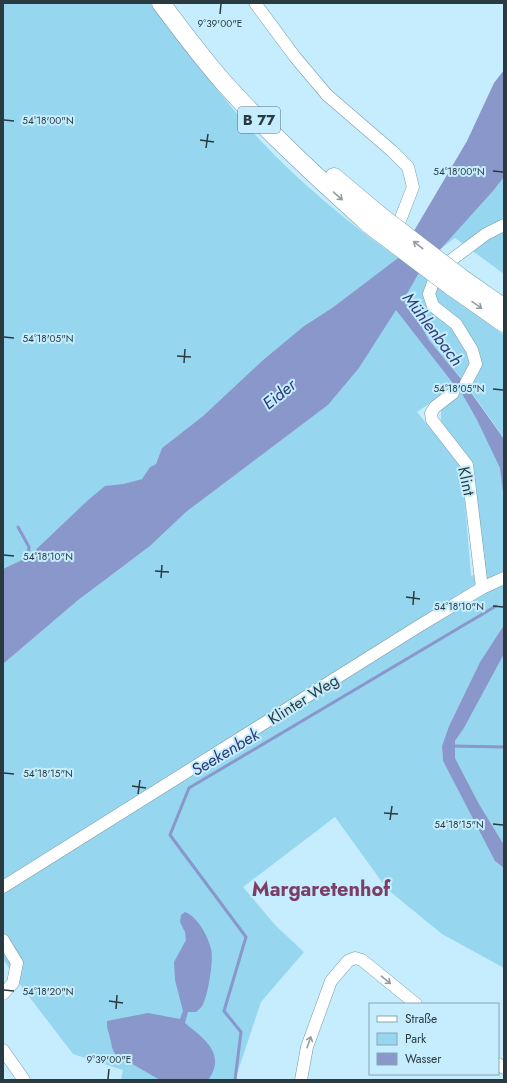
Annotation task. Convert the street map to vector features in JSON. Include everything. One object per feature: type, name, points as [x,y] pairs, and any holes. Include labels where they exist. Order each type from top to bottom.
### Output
[{"type":"highway","name":"B 77","points":[[160,3],[224,83],[318,178],[455,282],[504,323]]},
{"type":"highway","name":"B 77","points":[[175,3],[232,75],[375,220]]},
{"type":"highway","name":"B 77","points":[[455,282],[504,308]]},
{"type":"street","points":[[255,3],[295,57],[327,95],[392,151],[408,167],[413,187],[399,223],[381,243]]},
{"type":"street","points":[[466,383],[476,364],[472,350],[456,324],[433,306],[429,294],[433,282],[442,267],[486,234],[504,225]]},
{"type":"street","name":"Klint","points":[[453,393],[435,407],[431,413],[432,420],[466,465],[482,588]]},
{"type":"street","name":"Klinter Weg","points":[[3,887],[419,626],[482,588],[504,578]]},
{"type":"street","points":[[3,940],[17,963],[13,983],[3,994]]},
{"type":"street","points":[[301,1080],[307,1047],[331,981],[348,961],[355,958],[362,960],[415,1003]]},
{"type":"street","points":[[3,1050],[24,1080]]},
{"type":"green space","points":[[3,3],[150,3],[217,90],[260,140],[292,172],[326,202],[398,258],[332,308],[304,326],[263,360],[203,416],[162,448],[156,464],[150,467],[142,479],[105,487],[88,500],[28,557],[3,569]]},
{"type":"green space","points":[[504,177],[504,274],[455,238],[439,250],[493,191]]},
{"type":"green space","points":[[419,273],[504,335],[504,438],[465,383],[429,340],[404,297]]},
{"type":"green space","points":[[396,309],[455,386],[417,412],[462,467],[471,576],[484,570],[470,464],[441,425],[441,410],[461,392],[501,468],[504,500],[504,625],[480,662],[449,726],[442,746],[443,761],[495,860],[504,868],[504,968],[442,934],[387,889],[335,817],[243,887],[276,926],[304,952],[261,1002],[235,1080],[121,1080],[123,1070],[73,1054],[24,990],[3,959],[3,664],[77,601],[150,546],[186,512],[328,405],[359,368]]},
{"type":"green space","points":[[504,654],[504,845],[479,804],[455,758],[455,741],[464,728]]},
{"type":"water","name":"Eider","points":[[504,70],[504,177],[419,273],[405,297],[429,340],[462,380],[504,439],[504,500],[500,468],[477,420],[461,392],[396,310],[359,368],[328,405],[186,512],[150,546],[77,601],[3,664],[3,569],[28,557],[88,500],[105,486],[123,484],[142,479],[150,467],[156,464],[162,448],[203,416],[263,360],[304,326],[332,308],[398,258],[467,141],[494,83]]},
{"type":"water","points":[[504,625],[504,654],[464,728],[455,741],[455,758],[479,804],[504,845],[504,868],[495,861],[443,761],[442,746],[449,726],[480,662]]},
{"type":"water","points":[[185,912],[190,914],[198,922],[205,933],[210,944],[212,961],[210,978],[202,1007],[196,1012],[188,1012],[185,1023],[210,1047],[214,1054],[214,1070],[209,1079],[205,1080],[160,1080],[115,1054],[112,1048],[107,1021],[148,1013],[180,1019],[183,1011],[175,980],[174,962],[186,940],[185,932],[180,922],[181,915]]},
{"type":"waterway","points":[[18,527],[29,547],[28,557]]},
{"type":"waterway","name":"Seekenbek","points":[[235,1080],[241,1032],[224,1011],[246,937],[170,835],[189,788],[496,606]]},
{"type":"waterway","points":[[452,746],[504,747]]},
{"type":"district","name":"Margaretenhof","points":[[321,889]]},
{"type":"water label","name":"Mühlenbach","points":[[433,329]]}]
